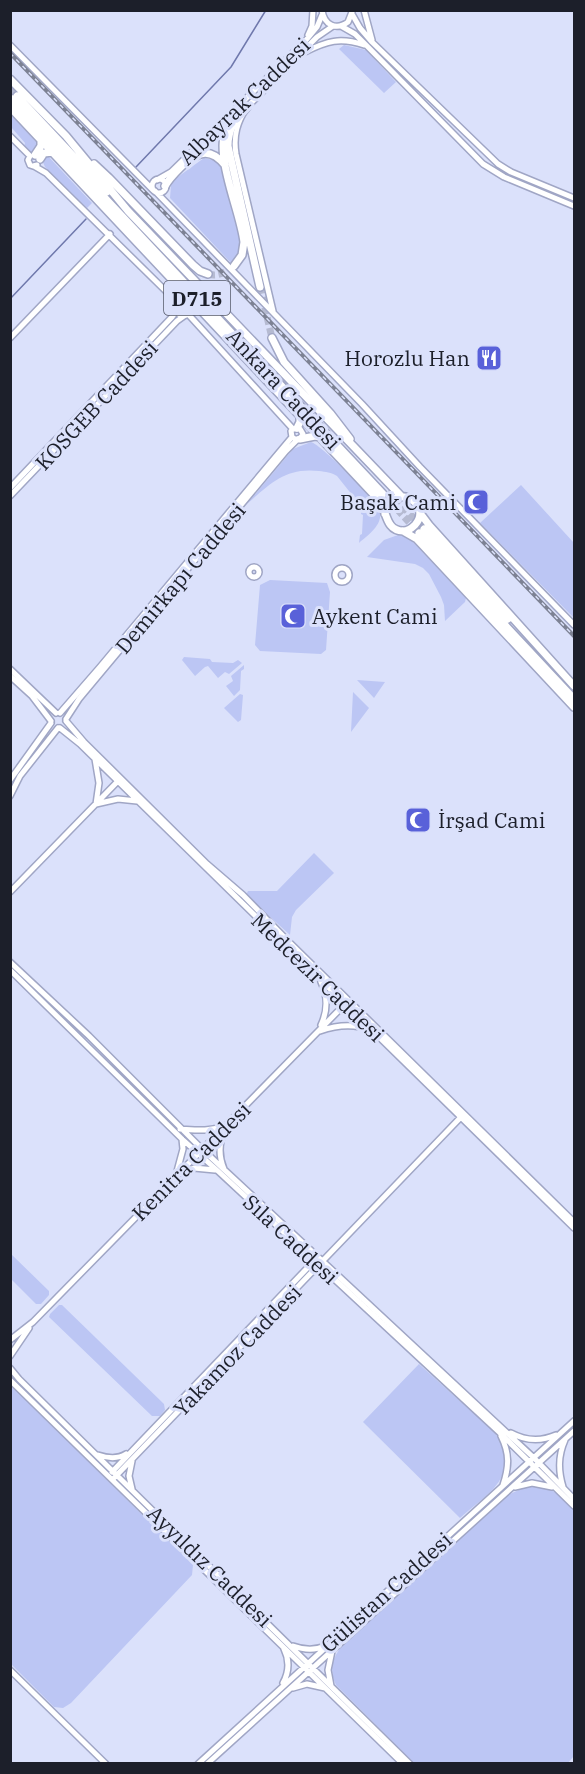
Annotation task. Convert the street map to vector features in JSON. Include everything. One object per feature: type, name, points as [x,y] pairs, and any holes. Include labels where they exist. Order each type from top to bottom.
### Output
[{"type":"highway","points":[[10,79],[14,97],[41,139],[379,500],[391,527],[417,539],[574,707]]},
{"type":"highway","points":[[14,97],[110,178],[193,265],[208,274]]},
{"type":"highway","name":"Ankara Caddesi","points":[[14,97],[386,493],[237,340],[14,97]]},
{"type":"highway","points":[[248,107],[231,126],[228,146],[264,288]]},
{"type":"highway","points":[[231,114],[226,123],[223,138],[225,165],[244,242],[242,255],[234,266]]},
{"type":"highway","points":[[36,158],[41,139]]},
{"type":"highway","points":[[77,150],[128,211],[364,458],[401,496],[412,499],[416,503],[429,525],[574,686]]},
{"type":"highway","points":[[36,158],[44,153],[53,152]]},
{"type":"highway","points":[[165,188],[174,174],[199,153],[214,155],[225,165]]},
{"type":"highway","points":[[83,184],[122,217]]},
{"type":"highway","points":[[180,307],[184,294]]},
{"type":"highway","points":[[187,314],[200,311]]},
{"type":"highway","points":[[272,339],[284,362],[330,413],[364,458]]},
{"type":"highway","points":[[237,340],[268,381]]},
{"type":"highway","points":[[295,428],[300,422],[300,415]]},
{"type":"highway","points":[[297,438],[315,436],[322,438]]},
{"type":"highway","points":[[385,514],[388,504],[401,496]]},
{"type":"highway","points":[[403,531],[413,527],[420,513]]},
{"type":"highway","points":[[574,692],[422,531],[574,699]]},
{"type":"street","points":[[306,40],[312,26],[313,10]]},
{"type":"street","points":[[364,10],[369,44]]},
{"type":"street","points":[[352,12],[369,44],[483,164],[504,177],[574,206]]},
{"type":"street","points":[[341,26],[348,22],[352,12]]},
{"type":"street","points":[[322,13],[326,22],[333,26],[341,26],[369,44],[498,164],[511,172],[574,198]]},
{"type":"street","name":"Albayrak Caddesi","points":[[157,180],[171,172],[306,40],[317,27],[322,13]]},
{"type":"street","name":"Albayrak Caddesi","points":[[248,107],[317,37],[333,26]]},
{"type":"street","points":[[300,54],[322,43],[337,40],[369,44]]},
{"type":"street","points":[[10,45],[362,404],[574,625]]},
{"type":"street","points":[[10,136],[36,158],[46,173],[110,234],[180,307],[188,307],[187,314]]},
{"type":"street","points":[[36,158],[28,162],[46,173]]},
{"type":"street","points":[[34,166],[38,165],[36,158]]},
{"type":"street","points":[[135,172],[147,179],[163,181],[165,199],[169,206]]},
{"type":"street","points":[[154,191],[153,183],[157,180]]},
{"type":"street","points":[[154,191],[160,193],[165,188]]},
{"type":"street","points":[[10,338],[110,234]]},
{"type":"street","points":[[255,294],[261,297],[266,294],[264,288]]},
{"type":"street","points":[[264,288],[274,315]]},
{"type":"street","points":[[180,307],[179,315],[187,314]]},
{"type":"street","name":"KOSGEB Caddesi","points":[[10,488],[180,307]]},
{"type":"street","points":[[187,314],[295,428],[302,432],[297,438],[291,431],[295,428]]},
{"type":"street","name":"KOSGEB Caddesi","points":[[10,496],[177,321],[187,314]]},
{"type":"street","name":"Demirkapı Caddesi","points":[[58,713],[297,438]]},
{"type":"street","name":"Demirkapı Caddesi","points":[[66,720],[79,699],[297,438]]},
{"type":"street","points":[[10,669],[58,713],[64,715],[66,720],[64,726],[59,728],[20,776],[10,796]]},
{"type":"street","points":[[10,676],[32,696],[51,722],[59,728]]},
{"type":"street","points":[[10,780],[51,722],[52,717],[58,713]]},
{"type":"street","name":"Medcezir Caddesi","points":[[66,720],[120,780],[207,864],[243,895],[347,1002],[574,1222]]},
{"type":"street","name":"Medcezir Caddesi","points":[[59,728],[120,780],[139,802],[319,978],[347,1002],[372,1031],[574,1228]]},
{"type":"street","points":[[94,758],[99,783],[96,804]]},
{"type":"street","points":[[10,892],[120,780]]},
{"type":"street","points":[[96,804],[117,799],[139,802]]},
{"type":"street","points":[[10,962],[88,1036],[200,1152]]},
{"type":"street","name":"Sıla Caddesi","points":[[10,970],[182,1140],[222,1171],[574,1499]]},
{"type":"street","points":[[316,1033],[323,1020],[327,1004],[326,993],[319,978]]},
{"type":"street","name":"Kenitra Caddesi","points":[[33,1322],[347,1002]]},
{"type":"street","points":[[316,1033],[343,1025],[359,1026],[372,1031]]},
{"type":"street","name":"Yakamoz Caddesi","points":[[113,1475],[318,1261],[461,1117]]},
{"type":"street","points":[[180,1129],[212,1130],[227,1124]]},
{"type":"street","points":[[176,1175],[194,1168],[222,1171],[221,1138],[227,1124]]},
{"type":"street","points":[[176,1175],[183,1149],[182,1140]]},
{"type":"street","points":[[10,1341],[33,1322]]},
{"type":"street","points":[[10,1356],[33,1322]]},
{"type":"street","name":"Ayyıldız Caddesi","points":[[10,1368],[113,1475],[133,1491],[289,1644],[306,1665]]},
{"type":"street","name":"Ayyıldız Caddesi","points":[[10,1380],[113,1475],[280,1643],[312,1670],[403,1764]]},
{"type":"street","name":"Gülistan Caddesi","points":[[198,1764],[279,1689],[331,1647],[505,1489],[531,1460],[574,1421]]},
{"type":"street","points":[[502,1431],[529,1440],[549,1438],[560,1434]]},
{"type":"street","points":[[502,1431],[509,1464],[505,1489],[532,1483],[561,1489],[559,1468],[561,1449],[566,1439]]},
{"type":"street","name":"Gülistan Caddesi","points":[[505,1489],[537,1466],[574,1431]]},
{"type":"street","points":[[95,1454],[103,1457],[134,1453]]},
{"type":"street","points":[[133,1491],[129,1476],[134,1453]]},
{"type":"street","name":"Sıla Caddesi","points":[[561,1489],[574,1506]]},
{"type":"street","points":[[279,1689],[285,1679],[288,1664],[287,1655],[280,1643]]},
{"type":"street","points":[[289,1644],[307,1650],[331,1647],[328,1670],[330,1688],[307,1684],[289,1689]]},
{"type":"street","name":"Gülistan Caddesi","points":[[207,1764],[312,1670],[331,1647]]},
{"type":"street","points":[[10,1670],[106,1764]]},
{"type":"street","name":"Ayyıldız Caddesi","points":[[330,1688],[410,1764]]},
{"type":"shaded area","points":[[344,45],[366,50],[396,82],[384,93],[339,49]]},
{"type":"shaded area","points":[[11,115],[39,145],[37,150],[29,154],[24,147],[25,143],[11,127]]},
{"type":"shaded area","points":[[47,155],[92,203],[87,208],[45,167],[42,160]]},
{"type":"shaded area","points":[[204,158],[214,160],[222,167],[241,245],[239,255],[232,264],[170,198],[171,185],[175,179]]},
{"type":"shaded area","points":[[311,442],[349,475],[380,513],[379,522],[359,543],[362,534],[361,506],[337,476],[331,473],[307,470],[287,474],[247,504],[293,449]]},
{"type":"shaded area","points":[[521,485],[574,543],[574,618],[480,523]]},
{"type":"shaded area","points":[[398,535],[411,540],[466,598],[465,602],[445,621],[441,597],[429,574],[423,568],[415,564],[367,557],[384,540]]},
{"type":"shaded area","points":[[270,580],[327,583],[330,592],[326,650],[321,654],[260,651],[255,645],[260,585]]},
{"type":"shaded area","points":[[184,657],[210,659],[212,662],[233,663],[238,660],[242,663],[229,674],[225,672],[218,678],[208,666],[195,676],[182,660]]},
{"type":"shaded area","points":[[244,665],[241,671],[240,690],[234,696],[226,686],[233,681],[231,676]]},
{"type":"shaded area","points":[[357,680],[385,682],[374,698]]},
{"type":"shaded area","points":[[353,692],[369,708],[351,732]]},
{"type":"shaded area","points":[[240,694],[243,695],[241,720],[238,722],[224,708]]},
{"type":"shaded area","points":[[314,853],[334,873],[296,910],[292,917],[290,935],[246,895],[248,891],[277,891]]},
{"type":"shaded area","points":[[11,1254],[49,1291],[49,1295],[41,1304],[36,1304],[11,1279]]},
{"type":"shaded area","points":[[59,1305],[62,1305],[164,1404],[165,1410],[160,1416],[152,1416],[49,1317]]},
{"type":"shaded area","points":[[419,1364],[494,1432],[505,1454],[503,1474],[498,1483],[485,1498],[460,1518],[363,1422]]},
{"type":"shaded area","points":[[11,1385],[193,1565],[192,1575],[71,1703],[63,1708],[54,1707],[11,1664]]},
{"type":"shaded area","points":[[527,1486],[548,1489],[559,1495],[574,1509],[574,1756],[567,1764],[415,1764],[336,1685],[332,1669],[336,1655],[342,1646],[508,1495]]},
{"type":"waterway","points":[[136,167],[231,67],[266,10]]},
{"type":"waterway","points":[[10,299],[86,219]]},
{"type":"tunnel","points":[[10,89],[17,96]]},
{"type":"tunnel","points":[[208,274],[219,274],[234,266]]},
{"type":"tunnel","points":[[260,287],[272,338]]},
{"type":"tunnel","points":[[388,491],[424,529]]},
{"type":"tunnel","points":[[383,494],[419,533]]},
{"type":"railway","points":[[10,53],[574,636]]},
{"type":"place","name":"Horozlu Han","points":[[489,358]]},
{"type":"place","name":"Başak Cami","points":[[476,502]]},
{"type":"place","name":"Aykent Cami","points":[[293,616]]},
{"type":"place","name":"İrşad Cami","points":[[418,820]]}]
